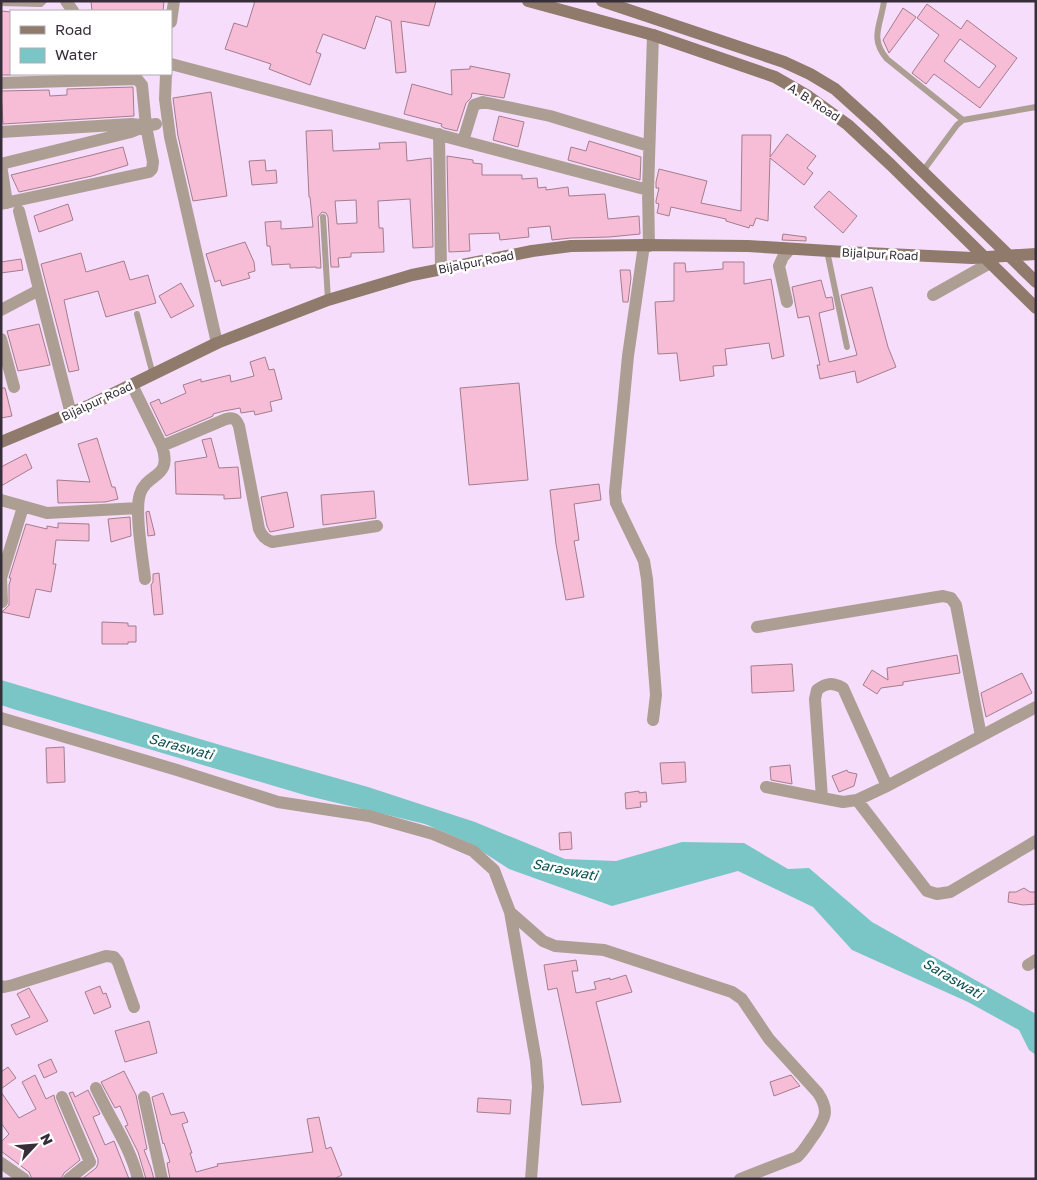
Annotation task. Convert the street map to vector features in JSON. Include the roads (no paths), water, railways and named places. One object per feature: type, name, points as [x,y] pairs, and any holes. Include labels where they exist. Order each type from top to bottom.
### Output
[{"type":"main road","name":"A. B. Road","points":[[602,1],[784,62],[810,74],[835,89],[1036,282]]},
{"type":"main road","name":"A. B. Road","points":[[530,2],[557,5],[653,35],[775,77],[808,96],[848,124],[1036,308]]},
{"type":"main road","name":"Bijalpur Road","points":[[1,442],[71,414],[218,343],[328,300],[412,275],[532,251],[571,246],[748,246],[987,260],[1036,254]]},
{"type":"street","points":[[172,15],[174,1]]},
{"type":"street","points":[[653,35],[646,246],[628,356],[615,492],[616,503],[644,561],[656,695],[653,720]]},
{"type":"street","points":[[172,64],[648,190]]},
{"type":"street","points":[[158,123],[131,132],[1,165],[4,203],[149,172],[152,168],[158,123],[165,99],[166,75]]},
{"type":"street","points":[[1,83],[137,79],[142,85],[158,123],[170,137],[218,343]]},
{"type":"street","points":[[462,141],[474,105],[483,102],[550,116],[649,146]]},
{"type":"street","points":[[1,132],[158,123]]},
{"type":"street","points":[[439,134],[441,269]]},
{"type":"street","points":[[19,211],[71,414]]},
{"type":"street","points":[[787,302],[779,266],[783,257],[790,249]]},
{"type":"street","points":[[933,295],[987,260]]},
{"type":"street","points":[[1,310],[39,290]]},
{"type":"street","points":[[1,339],[14,387]]},
{"type":"street","points":[[132,385],[165,456],[165,464],[162,470],[143,488],[140,494],[138,508],[145,580]]},
{"type":"street","points":[[162,446],[226,419],[232,418],[237,420],[259,529],[266,540],[272,542],[377,526]]},
{"type":"street","points":[[1,500],[47,513],[138,508]]},
{"type":"street","points":[[2,602],[1,578],[23,506]]},
{"type":"street","points":[[757,627],[943,596],[951,598],[956,605],[981,736]]},
{"type":"street","points":[[822,798],[814,699],[816,690],[826,684],[836,684],[843,688],[887,786]]},
{"type":"street","points":[[766,787],[843,802],[857,800],[1036,707]]},
{"type":"street","points":[[1,718],[278,802],[369,816],[433,834],[473,852],[494,870],[510,912],[536,1061],[538,1087],[531,1179]]},
{"type":"street","points":[[857,800],[927,891],[938,894],[950,892],[1036,841]]},
{"type":"street","points":[[510,912],[543,941],[555,946],[604,950],[732,992],[742,999],[769,1039],[818,1093],[823,1102],[825,1112],[824,1121],[797,1157],[740,1179]]},
{"type":"street","points":[[2,989],[106,956],[114,958],[118,962],[134,1007]]},
{"type":"street","points":[[96,1088],[107,1113],[129,1152],[138,1179]]},
{"type":"street","points":[[144,1097],[162,1179]]},
{"type":"street","points":[[62,1098],[90,1162],[70,1179]]},
{"type":"street","points":[[1,1163],[20,1178]]},
{"type":"lane","points":[[884,1],[877,35],[880,51],[963,120]]},
{"type":"lane","points":[[1,3],[42,5]]},
{"type":"lane","points":[[923,172],[957,125],[963,120],[1036,107]]},
{"type":"lane","points":[[322,217],[328,300]]},
{"type":"lane","points":[[827,251],[848,347]]},
{"type":"lane","points":[[137,314],[153,375]]},
{"type":"water","name":"Saraswati","points":[[1,680],[368,787],[475,822],[565,859],[616,861],[682,842],[744,843],[788,869],[809,868],[872,922],[1036,1014],[1036,1055],[1029,1050],[1019,1030],[968,1002],[852,950],[813,907],[738,871],[612,906],[509,869],[469,843],[425,824],[308,796],[1,705]]}]
